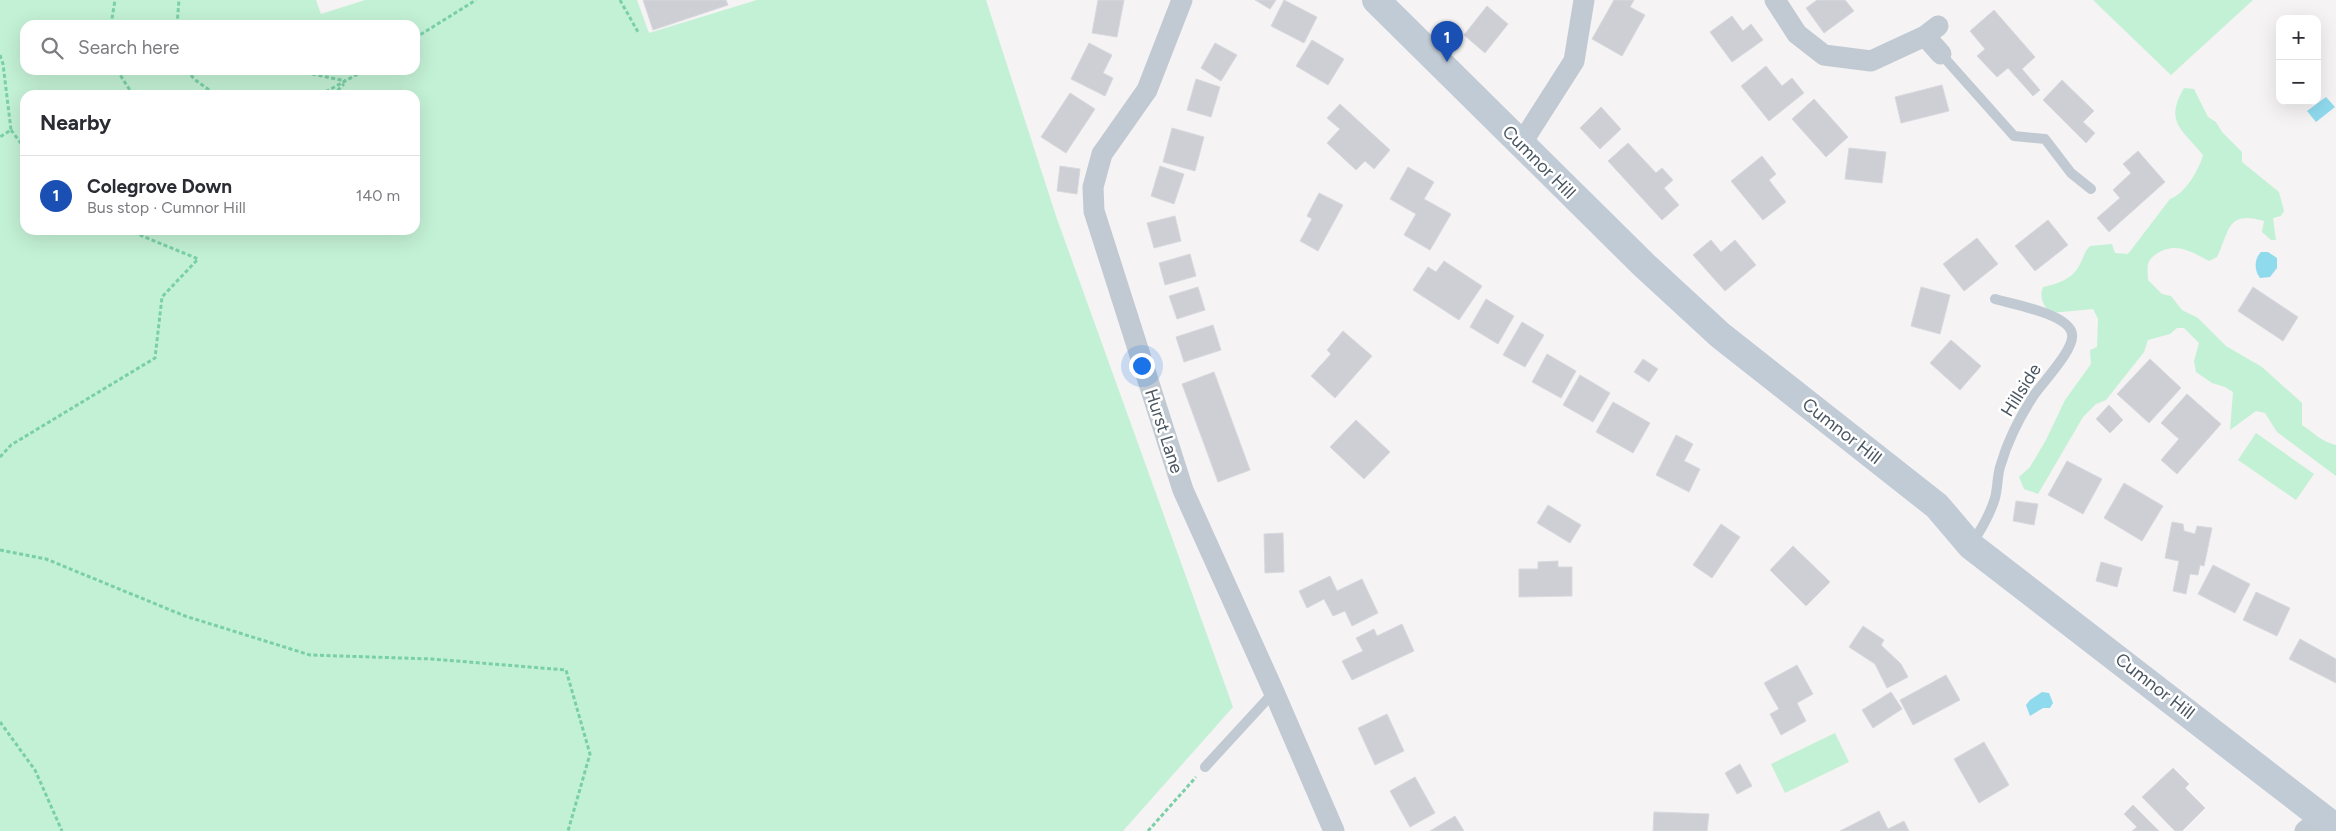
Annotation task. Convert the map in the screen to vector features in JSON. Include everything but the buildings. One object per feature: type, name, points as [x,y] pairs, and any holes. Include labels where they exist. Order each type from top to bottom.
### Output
[{"type":"street","name":"Hurst Lane","points":[[1182,0],[1147,90],[1102,154],[1093,187],[1094,211],[1183,490],[1334,831]]},
{"type":"street","name":"Cumnor Hill","points":[[1376,0],[1644,265],[1720,335],[1937,506],[1970,546],[2321,825]]},
{"type":"street","points":[[1521,144],[1574,61],[1584,0]]},
{"type":"street","points":[[1775,0],[1797,34],[1824,55],[1870,61],[1931,31],[1941,54]]},
{"type":"lane","points":[[1941,54],[2014,136],[2046,139],[2071,173],[2091,189]]},
{"type":"lane","name":"Hillside","points":[[1970,546],[1985,522],[1995,497],[2001,464],[2014,432],[2034,396],[2070,347],[2072,335],[2068,326],[2056,317],[1995,299]]},
{"type":"lane","points":[[1205,767],[1274,692]]},
{"type":"path","points":[[112,20],[115,0]]},
{"type":"path","points":[[177,20],[178,0]]},
{"type":"path","points":[[420,35],[476,0]]},
{"type":"path","points":[[620,0],[638,32]]},
{"type":"path","points":[[0,54],[4,64],[11,130],[20,142]]},
{"type":"path","points":[[120,75],[130,90]]},
{"type":"path","points":[[191,75],[209,90]]},
{"type":"path","points":[[315,75],[346,82]]},
{"type":"path","points":[[330,90],[357,75]]},
{"type":"path","points":[[338,90],[346,82]]},
{"type":"path","points":[[0,137],[11,130]]},
{"type":"path","points":[[0,457],[11,445],[155,358],[162,297],[198,259],[140,235]]},
{"type":"path","points":[[0,550],[46,559],[185,616],[310,654],[432,659],[566,670],[590,754],[568,831]]},
{"type":"path","points":[[0,722],[35,770],[62,831]]},
{"type":"path","points":[[1148,831],[1205,767]]},
{"type":"green space","points":[[0,0],[316,0],[321,14],[365,0],[637,0],[649,33],[757,0],[986,0],[1056,216],[1233,707],[1123,831],[0,831]]},
{"type":"green space","points":[[2093,0],[2253,0],[2171,75]]},
{"type":"green space","points":[[2184,88],[2194,89],[2208,117],[2216,122],[2222,132],[2242,152],[2242,162],[2279,192],[2284,211],[2281,216],[2273,218],[2276,240],[2271,240],[2262,232],[2264,221],[2242,218],[2231,225],[2217,257],[2209,261],[2182,249],[2175,248],[2162,251],[2149,261],[2148,280],[2162,294],[2171,296],[2182,310],[2198,318],[2226,346],[2262,367],[2302,403],[2302,425],[2322,439],[2336,445],[2336,476],[2277,432],[2265,413],[2256,411],[2230,430],[2233,392],[2212,383],[2196,372],[2194,361],[2199,343],[2184,328],[2177,328],[2170,334],[2148,340],[2144,352],[2106,400],[2096,404],[2083,417],[2038,494],[2024,489],[2019,477],[2030,467],[2046,440],[2065,400],[2091,364],[2090,350],[2097,347],[2098,319],[2093,309],[2050,313],[2042,301],[2043,287],[2059,282],[2073,274],[2090,246],[2112,244],[2115,253],[2128,254],[2170,199],[2181,192],[2191,181],[2203,155],[2182,131],[2176,117],[2178,100]]},
{"type":"green space","points":[[2256,433],[2314,474],[2296,500],[2238,460]]},
{"type":"green space","points":[[1835,733],[1849,762],[1785,793],[1771,764]]},
{"type":"water","points":[[2326,97],[2335,107],[2316,122],[2307,111],[2315,105],[2321,105],[2321,101]]},
{"type":"water","points":[[2261,252],[2268,252],[2277,258],[2277,268],[2270,277],[2260,278],[2257,272],[2256,261]]},
{"type":"water","points":[[2042,692],[2049,693],[2053,703],[2050,708],[2043,708],[2030,716],[2026,705]]},
{"type":"place","name":"Colegrove Down","points":[[1447,62]]}]
